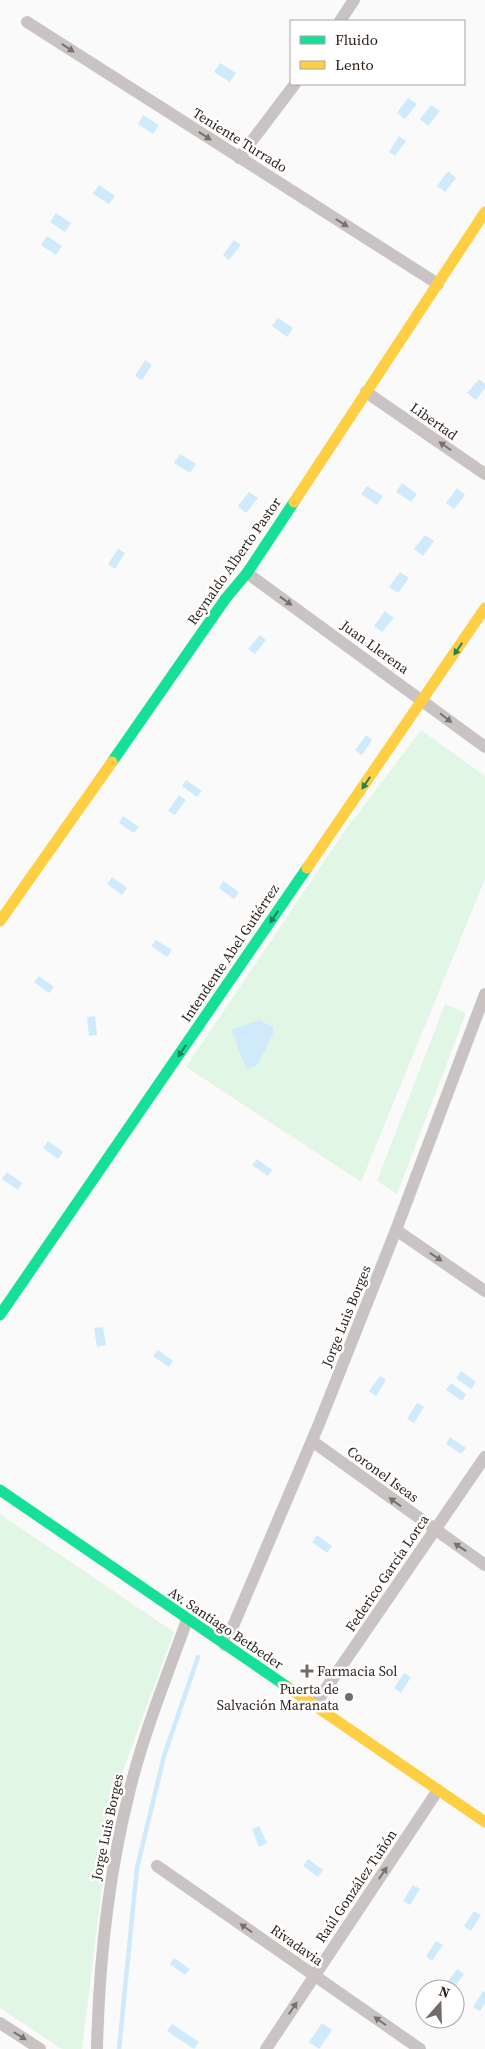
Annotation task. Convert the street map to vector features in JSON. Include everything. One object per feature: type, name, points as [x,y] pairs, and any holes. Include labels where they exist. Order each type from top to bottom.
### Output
[{"type":"street","points":[[341,20],[354,0]]},
{"type":"street","name":"Teniente Turrado","points":[[27,22],[438,284]]},
{"type":"street","points":[[240,158],[294,85]]},
{"type":"street","name":"Reynaldo Alberto Pastor","points":[[0,921],[226,598],[246,573],[485,212]]},
{"type":"street","name":"Libertad","points":[[366,392],[485,474]]},
{"type":"street","name":"Juan Llerena","points":[[246,573],[423,700],[485,747]]},
{"type":"street","name":"Intendente Abel Gutiérrez","points":[[0,1315],[485,608]]},
{"type":"street","name":"Jorge Luis Borges","points":[[225,1645],[312,1441],[396,1230],[485,994]]},
{"type":"street","points":[[396,1230],[485,1291]]},
{"type":"street","name":"Coronel Iseas","points":[[312,1441],[485,1564]]},
{"type":"street","name":"Federico García Lorca","points":[[314,1706],[485,1457]]},
{"type":"street","name":"Av. Santiago Betbeder","points":[[0,1490],[187,1620],[438,1790],[483,1816]]},
{"type":"street","name":"Jorge Luis Borges","points":[[97,2049],[99,1981],[109,1888],[128,1798],[144,1738],[187,1620]]},
{"type":"street","name":"Raúl González Tuñón","points":[[266,2049],[438,1790]]},
{"type":"street","name":"Rivadavia","points":[[157,1866],[420,2049]]},
{"type":"street","points":[[0,2023],[40,2049]]},
{"type":"green space","points":[[421,730],[485,776],[485,879],[361,1182],[186,1067],[344,832]]},
{"type":"green space","points":[[445,1004],[466,1013],[397,1194],[377,1181]]},
{"type":"green space","points":[[0,1514],[174,1632],[120,1779],[107,1847],[82,2049],[62,2049],[0,2008]]},
{"type":"water","points":[[220,63],[236,73],[230,82],[214,72]]},
{"type":"water","points":[[408,98],[417,104],[405,119],[397,113]]},
{"type":"water","points":[[431,105],[440,111],[428,126],[420,119]]},
{"type":"water","points":[[143,115],[159,125],[153,134],[138,124]]},
{"type":"water","points":[[399,136],[406,141],[395,156],[389,152]]},
{"type":"water","points":[[448,171],[456,178],[445,192],[437,186]]},
{"type":"water","points":[[99,185],[115,196],[109,204],[93,194]]},
{"type":"water","points":[[56,213],[71,223],[65,232],[50,222]]},
{"type":"water","points":[[47,236],[62,246],[56,255],[41,245]]},
{"type":"water","points":[[234,240],[241,245],[229,260],[223,255]]},
{"type":"water","points":[[278,318],[293,328],[287,337],[272,326]]},
{"type":"water","points":[[145,360],[152,365],[142,380],[135,376]]},
{"type":"water","points":[[479,379],[485,384],[485,388],[476,400],[467,393]]},
{"type":"water","points":[[180,454],[196,464],[190,473],[174,463]]},
{"type":"water","points":[[402,483],[417,494],[411,502],[396,492]]},
{"type":"water","points":[[367,486],[383,496],[377,505],[361,494]]},
{"type":"water","points":[[457,488],[465,495],[454,509],[446,503]]},
{"type":"water","points":[[249,492],[258,498],[246,513],[238,506]]},
{"type":"water","points":[[425,535],[434,541],[423,556],[414,549]]},
{"type":"water","points":[[118,549],[125,553],[115,569],[108,564]]},
{"type":"water","points":[[400,572],[409,578],[398,593],[389,587]]},
{"type":"water","points":[[385,611],[394,618],[382,632],[374,626]]},
{"type":"water","points":[[260,635],[266,640],[255,654],[248,649]]},
{"type":"water","points":[[366,735],[372,740],[362,755],[355,750]]},
{"type":"water","points":[[186,780],[202,791],[197,797],[182,786]]},
{"type":"water","points":[[179,795],[186,800],[175,815],[168,811]]},
{"type":"water","points":[[123,816],[139,827],[134,833],[119,823]]},
{"type":"water","points":[[112,877],[127,888],[122,895],[107,884]]},
{"type":"water","points":[[223,881],[239,892],[234,899],[219,888]]},
{"type":"water","points":[[156,940],[172,950],[167,957],[151,946]]},
{"type":"water","points":[[39,976],[54,987],[49,993],[34,982]]},
{"type":"water","points":[[95,1016],[97,1035],[89,1036],[87,1017]]},
{"type":"water","points":[[259,1020],[273,1027],[273,1034],[258,1064],[247,1070],[231,1030]]},
{"type":"water","points":[[48,1141],[63,1152],[58,1159],[43,1148]]},
{"type":"water","points":[[257,1159],[272,1170],[268,1176],[252,1165]]},
{"type":"water","points":[[7,1172],[22,1183],[18,1190],[2,1179]]},
{"type":"water","points":[[103,1327],[106,1345],[97,1347],[94,1328]]},
{"type":"water","points":[[158,1350],[173,1361],[169,1367],[153,1356]]},
{"type":"water","points":[[461,1371],[476,1382],[471,1389],[456,1378]]},
{"type":"water","points":[[380,1376],[386,1380],[376,1396],[369,1391]]},
{"type":"water","points":[[451,1383],[466,1394],[462,1401],[446,1390]]},
{"type":"water","points":[[417,1403],[424,1407],[414,1423],[407,1419]]},
{"type":"water","points":[[450,1437],[466,1448],[461,1454],[446,1444]]},
{"type":"water","points":[[317,1535],[332,1546],[327,1553],[312,1542]]},
{"type":"water","points":[[404,1673],[411,1677],[401,1693],[394,1688]]},
{"type":"water","points":[[259,1826],[267,1843],[259,1847],[252,1829]]},
{"type":"water","points":[[308,1859],[323,1870],[318,1877],[303,1866]]},
{"type":"water","points":[[413,1885],[420,1889],[410,1905],[403,1901]]},
{"type":"water","points":[[474,1911],[481,1915],[471,1931],[464,1926]]},
{"type":"water","points":[[436,1941],[443,1945],[432,1961],[426,1956]]},
{"type":"water","points":[[174,1958],[190,1969],[185,1975],[170,1964]]},
{"type":"water","points":[[457,1969],[464,1974],[460,1979],[450,1979]]},
{"type":"water","points":[[483,1991],[485,1992],[485,2003],[480,2011],[473,2007]]},
{"type":"water","points":[[322,2023],[332,2030],[319,2049],[309,2042]]},
{"type":"water","points":[[172,2024],[199,2042],[194,2049],[167,2031]]},
{"type":"waterway","points":[[119,2049],[137,1868],[164,1756],[198,1657]]},
{"type":"traffic: fast","points":[[112,762],[226,598],[247,573],[294,502]]},
{"type":"traffic: fast","points":[[0,1315],[307,868]]},
{"type":"traffic: fast","points":[[0,1490],[289,1688]]},
{"type":"traffic: slow","points":[[294,502],[485,212]]},
{"type":"traffic: slow","points":[[307,868],[485,608]]},
{"type":"traffic: slow","points":[[0,921],[112,762]]},
{"type":"traffic: slow","points":[[289,1688],[485,1822]]},
{"type":"place","name":"Farmacia Sol","points":[[307,1671]]},
{"type":"place","name":"Puerta de Salvación Maranata","points":[[349,1697]]}]
